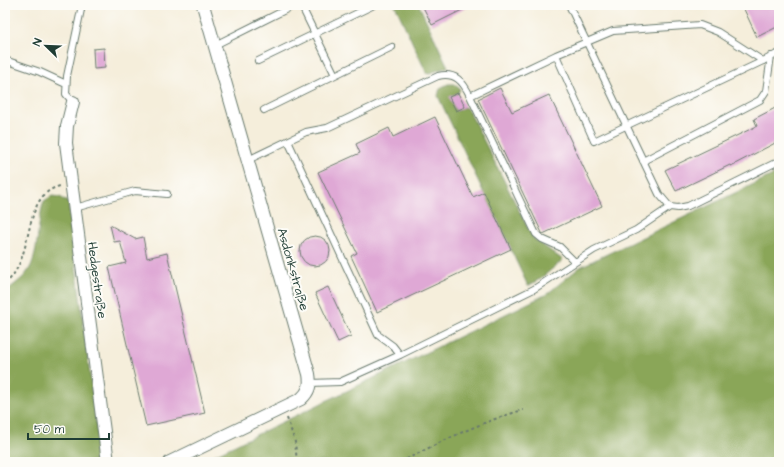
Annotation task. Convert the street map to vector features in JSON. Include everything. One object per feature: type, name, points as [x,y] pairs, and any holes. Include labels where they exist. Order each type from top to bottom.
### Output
[{"type":"street","name":"Asdonkstraße","points":[[203,5],[309,374],[310,383]]},
{"type":"street","name":"Hedgestraße","points":[[73,102],[66,126],[66,143],[108,462]]},
{"type":"street","points":[[170,462],[305,396],[310,383]]},
{"type":"lane","points":[[73,102],[66,94],[66,84],[82,5]]},
{"type":"lane","points":[[214,45],[295,5]]},
{"type":"lane","points":[[301,5],[335,75]]},
{"type":"lane","points":[[569,5],[659,194],[670,208]]},
{"type":"lane","points":[[258,61],[372,6]]},
{"type":"lane","points":[[470,96],[604,33],[622,29],[700,25],[718,32],[763,61]]},
{"type":"lane","points":[[264,110],[392,47]]},
{"type":"lane","points":[[556,55],[594,141],[779,53]]},
{"type":"lane","points":[[643,161],[760,100],[766,91],[771,56]]},
{"type":"lane","points":[[5,60],[40,72],[66,84]]},
{"type":"lane","points":[[248,160],[311,131],[326,128],[445,75],[458,77],[466,87],[536,234],[542,240],[560,247],[575,262]]},
{"type":"lane","points":[[288,141],[378,335],[393,346],[400,355]]},
{"type":"lane","points":[[310,383],[340,382],[400,355],[534,289],[594,250],[636,230],[670,208],[688,206],[779,162]]},
{"type":"lane","points":[[75,208],[135,191],[167,194]]},
{"type":"path","points":[[5,284],[16,271],[23,258],[32,218],[42,196],[50,189],[71,183]]},
{"type":"path","points":[[282,408],[295,442],[297,462]]},
{"type":"path","points":[[401,462],[458,434],[523,410]]},
{"type":"green space","points":[[395,5],[419,5],[448,67],[427,74]]},
{"type":"green space","points":[[448,84],[454,84],[460,89],[458,93],[450,98],[456,111],[465,107],[469,111],[533,238],[563,260],[540,279],[528,286],[438,96],[440,88]]},
{"type":"green space","points":[[779,172],[779,462],[200,462],[547,294],[580,267]]},
{"type":"green space","points":[[52,196],[60,197],[68,202],[101,462],[5,462],[5,292],[23,277],[32,264],[44,201]]},
{"type":"building","points":[[422,5],[472,5],[432,25]]},
{"type":"building","points":[[742,5],[779,5],[779,26],[757,37]]},
{"type":"building","points":[[104,48],[105,68],[94,69],[93,49]]},
{"type":"building","points":[[500,88],[512,112],[549,95],[602,206],[543,234],[542,233],[478,99]]},
{"type":"building","points":[[458,93],[465,107],[456,111],[449,97]]},
{"type":"building","points":[[779,106],[779,141],[731,166],[730,165],[676,191],[665,170],[757,126],[754,119]]},
{"type":"building","points":[[435,117],[473,197],[484,192],[511,249],[377,312],[351,256],[357,253],[318,172],[360,153],[356,144],[389,128],[393,137]]},
{"type":"building","points":[[110,225],[135,239],[143,237],[147,258],[167,253],[205,413],[146,426],[109,267],[126,263],[120,241],[114,242]]},
{"type":"building","points":[[315,236],[326,240],[330,251],[326,262],[315,266],[304,262],[300,251],[304,240]]},
{"type":"building","points":[[328,287],[351,336],[338,342],[315,293]]}]
